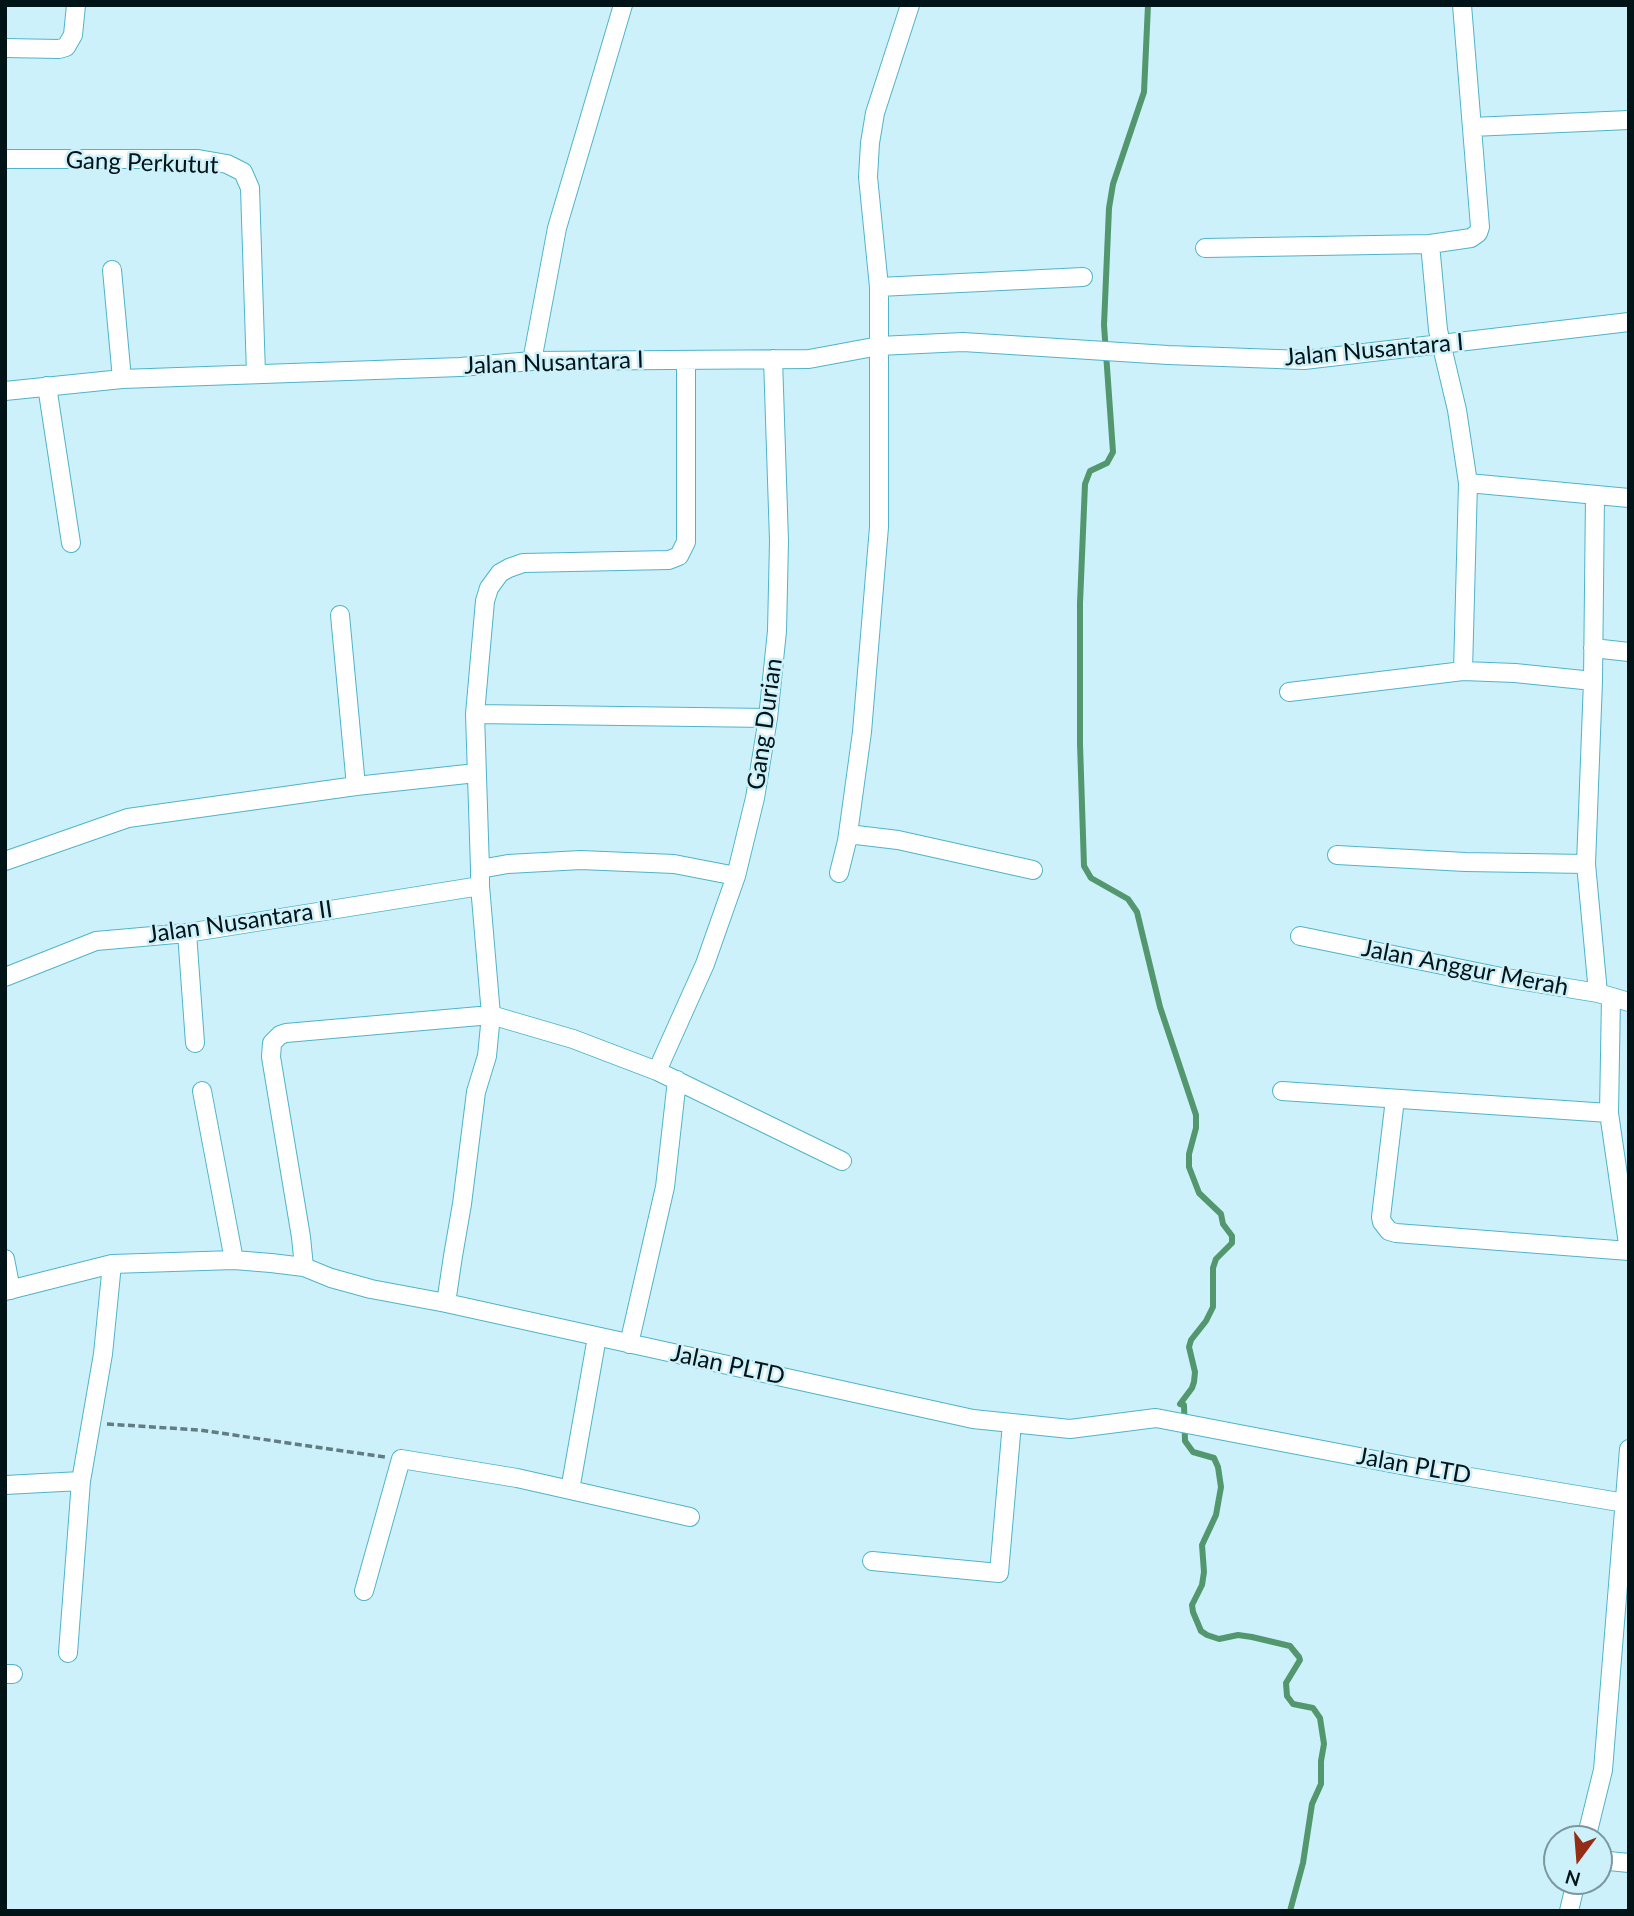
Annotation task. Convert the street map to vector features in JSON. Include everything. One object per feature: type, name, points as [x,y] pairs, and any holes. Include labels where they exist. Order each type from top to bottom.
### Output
[{"type":"street","points":[[7,52],[66,47],[73,35],[76,5]]},
{"type":"street","points":[[532,361],[557,228],[623,5]]},
{"type":"street","points":[[839,873],[848,834],[862,732],[878,527],[879,287],[868,177],[870,143],[875,113],[909,5]]},
{"type":"street","points":[[1205,248],[1430,244],[1471,238],[1478,233],[1480,221],[1462,5]]},
{"type":"street","points":[[1472,127],[1629,120]]},
{"type":"street","name":"Gang Perkutut","points":[[5,159],[198,159],[228,164],[243,173],[250,188],[256,374]]},
{"type":"street","points":[[1430,244],[1438,330],[1457,410],[1468,483],[1462,671]]},
{"type":"street","points":[[112,270],[121,379]]},
{"type":"street","points":[[879,287],[1083,277]]},
{"type":"street","name":"Jalan Nusantara I","points":[[5,391],[121,379],[460,367],[532,361],[809,359],[879,346],[963,342],[1110,352],[1304,360],[1629,322]]},
{"type":"street","name":"Gang Durian","points":[[657,1071],[705,964],[736,876],[755,798],[768,718],[777,631],[779,541],[773,359]]},
{"type":"street","points":[[446,1303],[476,1092],[487,1056],[491,1015],[480,878],[474,714],[485,601],[489,588],[500,573],[523,563],[669,560],[679,556],[685,542],[686,360]]},
{"type":"street","points":[[47,386],[71,543]]},
{"type":"street","points":[[1468,483],[1629,498]]},
{"type":"street","points":[[1395,1099],[1381,1217],[1389,1231],[1629,1251],[1609,1113],[1613,998],[1586,864],[1593,681],[1595,495]]},
{"type":"street","points":[[340,615],[356,786]]},
{"type":"street","points":[[1593,648],[1629,652]]},
{"type":"street","points":[[1289,692],[1462,671],[1593,681]]},
{"type":"street","points":[[474,714],[768,718]]},
{"type":"street","points":[[5,861],[128,818],[356,786],[476,773]]},
{"type":"street","points":[[848,834],[898,840],[1033,870]]},
{"type":"street","points":[[1337,855],[1465,862],[1586,864]]},
{"type":"street","name":"Jalan Nusantara II","points":[[5,977],[96,941],[187,933],[480,878],[508,864],[581,860],[674,864],[736,876]]},
{"type":"street","points":[[187,933],[195,1043]]},
{"type":"street","name":"Jalan Anggur Merah","points":[[1300,936],[1613,998]]},
{"type":"street","points":[[304,1267],[271,1057],[272,1043],[281,1035],[308,1030],[491,1015],[573,1039],[657,1071],[842,1161]]},
{"type":"street","points":[[629,1344],[665,1187],[677,1080]]},
{"type":"street","points":[[202,1091],[234,1260]]},
{"type":"street","points":[[1282,1091],[1609,1113]]},
{"type":"street","points":[[5,1259],[8,1291]]},
{"type":"street","name":"Jalan PLTD","points":[[8,1291],[112,1264],[234,1260],[304,1267],[371,1289],[446,1303],[973,1419],[1070,1429],[1156,1418],[1422,1469],[1625,1503]]},
{"type":"street","points":[[68,1653],[81,1481],[103,1354],[112,1264]]},
{"type":"street","points":[[570,1490],[597,1337]]},
{"type":"street","points":[[872,1561],[999,1573],[1012,1423]]},
{"type":"street","points":[[1589,1825],[1603,1770],[1624,1578],[1629,1448]]},
{"type":"street","points":[[364,1591],[401,1459],[517,1478],[690,1517]]},
{"type":"street","points":[[5,1485],[81,1481]]},
{"type":"path","points":[[91,1423],[199,1430],[401,1459]]},
{"type":"waterway","points":[[1148,5],[1144,92],[1113,184],[1109,208],[1104,325],[1113,452],[1107,463],[1090,471],[1085,484],[1080,603],[1080,744],[1084,866],[1091,878],[1128,899],[1137,912],[1160,1007],[1196,1115],[1189,1167],[1199,1193],[1221,1214],[1223,1224],[1232,1236],[1232,1243],[1216,1259],[1213,1268],[1213,1307],[1191,1340],[1189,1347],[1195,1372],[1194,1382],[1180,1404],[1184,1405],[1185,1441],[1193,1452],[1214,1458],[1221,1487],[1216,1515],[1202,1545],[1202,1585],[1192,1605],[1201,1631],[1207,1635],[1219,1639],[1238,1635],[1290,1646],[1300,1660],[1286,1683],[1287,1696],[1293,1704],[1313,1708],[1320,1718],[1324,1744],[1321,1784],[1312,1804],[1303,1863],[1290,1911]]}]
